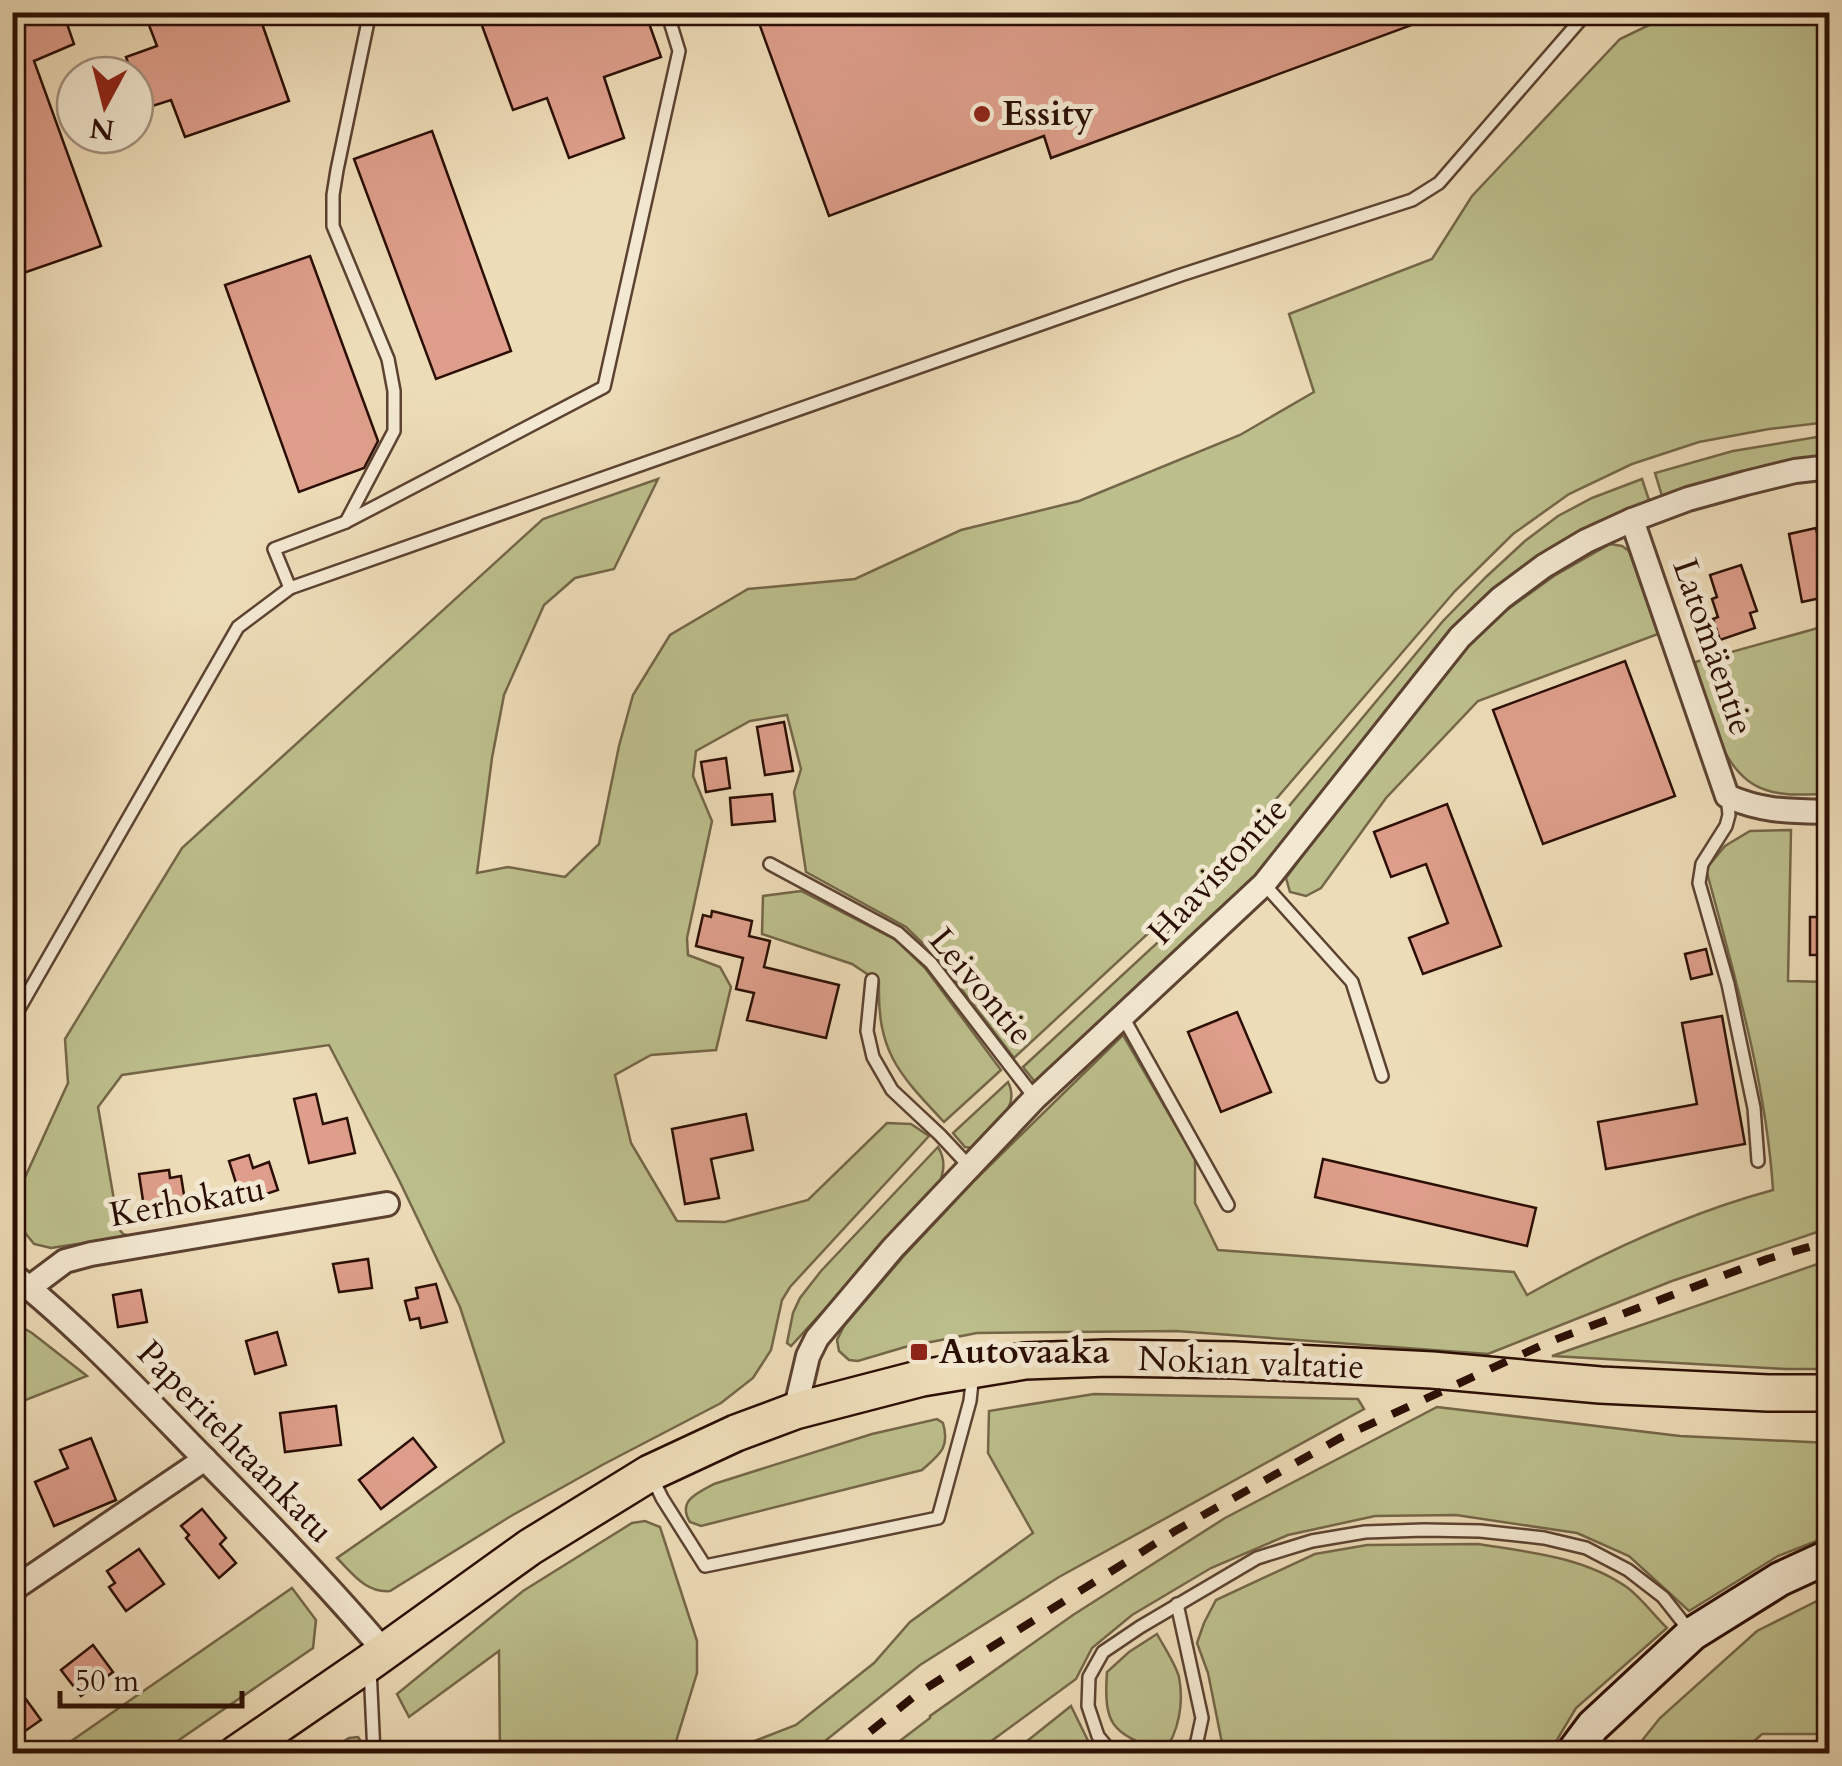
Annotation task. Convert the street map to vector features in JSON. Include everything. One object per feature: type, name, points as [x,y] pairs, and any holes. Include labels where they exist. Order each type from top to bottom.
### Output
[{"type":"main road","name":"Nokian valtatie","points":[[236,1754],[530,1547],[650,1473],[736,1433],[796,1411],[922,1378],[1025,1361],[1234,1360],[1432,1370],[1600,1385],[1830,1393]]},
{"type":"main road","points":[[1572,1754],[1593,1726],[1692,1634],[1780,1579],[1830,1556]]},
{"type":"street","name":"Haavistontie","points":[[796,1411],[816,1338],[893,1248],[1035,1098],[1264,884],[1460,637],[1501,598],[1544,566],[1632,520],[1746,483],[1830,467]]},
{"type":"street","name":"Latomäentie","points":[[1632,520],[1727,796]]},
{"type":"street","points":[[1727,796],[1750,806],[1782,811],[1830,812]]},
{"type":"street","name":"Kerhokatu","points":[[21,1281],[65,1261],[92,1254],[388,1204]]},
{"type":"street","name":"Paperitehtaankatu","points":[[21,1281],[118,1370],[272,1527],[377,1657]]},
{"type":"street","points":[[12,1590],[205,1459]]},
{"type":"lane","points":[[346,522],[394,431],[394,391],[388,359],[334,226],[335,182],[370,12]]},
{"type":"lane","points":[[290,588],[274,550],[346,522],[604,387],[678,51],[667,12]]},
{"type":"lane","points":[[12,1021],[238,626],[290,588],[1181,275],[1412,200],[1439,182],[1583,18],[1593,12]]},
{"type":"lane","points":[[1727,796],[1726,826],[1702,864],[1699,883],[1728,984],[1754,1108],[1758,1161]]},
{"type":"lane","name":"Leivontie","points":[[770,864],[898,933],[931,963],[1035,1098]]},
{"type":"lane","points":[[1264,884],[1352,982],[1382,1076]]},
{"type":"lane","points":[[872,980],[866,1031],[873,1057],[892,1090],[968,1166]]},
{"type":"lane","points":[[1123,1017],[1228,1206]]},
{"type":"lane","points":[[650,1473],[705,1566],[938,1518],[970,1400],[974,1369]]},
{"type":"lane","points":[[1113,1754],[1098,1736],[1088,1706],[1089,1678],[1104,1652],[1258,1558],[1312,1541],[1365,1532],[1480,1531],[1544,1538],[1586,1548],[1628,1570],[1663,1597],[1692,1634]]},
{"type":"lane","points":[[1178,1604],[1202,1718],[1190,1754]]},
{"type":"lane","points":[[374,1754],[377,1657]]},
{"type":"green space","points":[[1676,12],[1829,13],[1829,422],[1699,442],[1632,464],[1569,494],[1513,534],[1455,591],[1224,863],[1014,1058],[937,957],[906,927],[806,872],[794,792],[801,769],[787,715],[750,721],[696,751],[693,776],[712,821],[687,938],[688,955],[720,967],[731,987],[716,1050],[651,1055],[615,1075],[631,1143],[677,1221],[725,1222],[808,1200],[887,1123],[911,1124],[929,1136],[790,1287],[782,1300],[771,1350],[753,1378],[721,1403],[511,1516],[390,1591],[381,1591],[360,1581],[337,1558],[504,1442],[460,1307],[329,1045],[122,1075],[98,1107],[119,1229],[130,1236],[51,1248],[34,1244],[22,1229],[17,1206],[22,1184],[68,1083],[65,1039],[182,848],[543,519],[658,479],[614,569],[575,578],[544,605],[504,695],[477,873],[508,867],[565,877],[599,844],[633,695],[670,635],[748,589],[855,579],[961,530],[1079,501],[1240,435],[1314,392],[1289,314],[1432,259],[1472,196],[1620,39]]},
{"type":"green space","points":[[1829,435],[1829,457],[1742,473],[1662,496],[1655,473],[1733,451]]},
{"type":"green space","points":[[1642,479],[1649,500],[1563,540],[1492,590],[1451,632],[1249,885],[1035,1082],[1023,1067],[1235,871],[1443,621],[1486,577],[1558,516]]},
{"type":"green space","points":[[1610,544],[1629,551],[1658,634],[1478,701],[1386,798],[1321,888],[1306,896],[1290,892],[1286,878],[1387,740],[1455,659],[1500,615],[1554,576]]},
{"type":"green space","points":[[1829,625],[1829,794],[1766,790],[1736,770],[1726,754],[1695,662]]},
{"type":"green space","points":[[1791,830],[1788,981],[1829,982],[1829,1228],[1672,1281],[1488,1354],[1176,1331],[977,1333],[858,1361],[849,1360],[839,1351],[837,1340],[844,1326],[903,1257],[975,1180],[1123,1035],[1195,1159],[1195,1203],[1218,1250],[1514,1272],[1527,1295],[1647,1235],[1773,1190],[1756,1068],[1706,869],[1725,846],[1750,831]]},
{"type":"green space","points":[[801,891],[896,940],[925,968],[1001,1070],[944,1122],[894,1060],[882,1027],[879,982],[852,964],[762,934],[763,896]]},
{"type":"green space","points":[[1008,1082],[1008,1110],[972,1148],[965,1147],[953,1133]]},
{"type":"green space","points":[[938,1147],[943,1166],[939,1185],[791,1346],[787,1343],[800,1298]]},
{"type":"green space","points":[[1829,1260],[1829,1369],[1552,1356]]},
{"type":"green space","points":[[13,1322],[32,1333],[87,1376],[13,1405]]},
{"type":"green space","points":[[1094,1394],[1358,1399],[1364,1409],[1059,1577],[920,1665],[810,1753],[500,1753],[499,1651],[409,1717],[397,1694],[523,1591],[632,1523],[645,1521],[660,1527],[697,1641],[697,1673],[674,1748],[734,1749],[796,1725],[874,1663],[910,1622],[1033,1533],[988,1453],[989,1411]]},
{"type":"green space","points":[[1437,1407],[1680,1436],[1829,1443],[1829,1536],[1778,1556],[1689,1611],[1629,1556],[1577,1533],[1456,1515],[1375,1516],[1288,1535],[1211,1568],[1132,1615],[1092,1648],[1076,1679],[975,1753],[884,1753],[1073,1615],[1225,1518]]},
{"type":"green space","points":[[937,1419],[943,1423],[944,1445],[922,1470],[701,1526],[690,1522],[687,1515],[687,1503],[714,1484],[872,1434]]},
{"type":"green space","points":[[1478,1544],[1556,1557],[1594,1569],[1628,1588],[1667,1628],[1576,1708],[1549,1753],[1224,1753],[1208,1673],[1197,1643],[1216,1600],[1315,1554],[1367,1545]]},
{"type":"green space","points":[[292,1588],[316,1620],[313,1648],[160,1753],[54,1753]]},
{"type":"green space","points":[[1829,1595],[1829,1734],[1762,1734],[1741,1753],[1632,1753],[1660,1718],[1757,1631]]},
{"type":"green space","points":[[1157,1634],[1175,1666],[1180,1687],[1176,1727],[1163,1753],[1133,1740],[1115,1726],[1106,1691],[1107,1672]]},
{"type":"green space","points":[[1071,1706],[1094,1753],[1012,1753]]},
{"type":"green space","points":[[358,1737],[364,1746],[354,1753],[325,1753],[349,1738]]},
{"type":"building","points":[[12,12],[63,12],[74,44],[34,61],[55,119],[55,155],[68,155],[101,246],[12,277]]},
{"type":"building","points":[[144,12],[258,12],[289,101],[185,137],[171,100],[155,105],[155,55],[132,55],[157,46]]},
{"type":"building","points":[[477,12],[645,12],[661,57],[604,77],[624,138],[569,158],[547,98],[513,110]]},
{"type":"building","name":"Essity","points":[[755,12],[1439,15],[1051,158],[1044,136],[829,216]]},
{"type":"building","points":[[432,131],[511,351],[436,379],[354,159]]},
{"type":"building","points":[[310,256],[378,441],[364,468],[299,492],[225,285]]},
{"type":"building","points":[[1816,528],[1830,596],[1802,602],[1789,534]]},
{"type":"building","points":[[1741,565],[1757,611],[1750,613],[1755,628],[1720,640],[1713,619],[1718,617],[1712,599],[1717,597],[1710,575]]},
{"type":"building","points":[[1625,661],[1675,796],[1543,844],[1493,710]]},
{"type":"building","points":[[784,722],[793,771],[765,775],[757,727]]},
{"type":"building","points":[[726,758],[730,788],[706,792],[701,762]]},
{"type":"building","points":[[772,794],[775,821],[732,825],[730,798]]},
{"type":"building","points":[[1447,804],[1501,946],[1423,974],[1409,938],[1448,923],[1426,864],[1391,877],[1374,832]]},
{"type":"building","points":[[712,911],[752,921],[749,936],[770,941],[764,967],[839,985],[826,1038],[747,1020],[754,993],[736,989],[743,958],[696,946],[703,915],[711,917]]},
{"type":"building","points":[[1810,917],[1830,917],[1830,955],[1810,955]]},
{"type":"building","points":[[1706,949],[1712,974],[1691,979],[1685,954]]},
{"type":"building","points":[[1237,1012],[1271,1092],[1221,1112],[1188,1032]]},
{"type":"building","points":[[1722,1016],[1745,1144],[1606,1169],[1598,1122],[1697,1104],[1682,1023]]},
{"type":"building","points":[[316,1094],[323,1124],[347,1118],[355,1153],[309,1163],[294,1099]]},
{"type":"building","points":[[746,1114],[753,1150],[711,1159],[719,1198],[685,1204],[672,1129]]},
{"type":"building","points":[[249,1155],[253,1168],[269,1162],[278,1190],[242,1202],[229,1161]]},
{"type":"building","points":[[1323,1159],[1536,1208],[1527,1246],[1315,1197]]},
{"type":"building","points":[[169,1170],[170,1178],[181,1176],[186,1207],[145,1214],[139,1174]]},
{"type":"building","points":[[368,1259],[372,1288],[339,1292],[333,1264]]},
{"type":"building","points":[[436,1284],[447,1322],[421,1328],[419,1318],[410,1320],[405,1301],[418,1298],[416,1288]]},
{"type":"building","points":[[141,1290],[147,1322],[118,1327],[113,1295]]},
{"type":"building","points":[[277,1332],[286,1365],[255,1374],[246,1341]]},
{"type":"building","points":[[336,1406],[341,1445],[285,1452],[280,1413]]},
{"type":"building","points":[[91,1438],[116,1500],[54,1526],[35,1482],[68,1468],[60,1450]]},
{"type":"building","points":[[413,1438],[436,1467],[381,1509],[359,1480]]},
{"type":"building","points":[[202,1509],[226,1538],[220,1544],[236,1563],[219,1578],[186,1538],[189,1535],[181,1526]]},
{"type":"building","points":[[139,1549],[164,1584],[126,1611],[109,1587],[115,1583],[107,1571]]},
{"type":"building","points":[[93,1645],[113,1672],[81,1696],[61,1670]]},
{"type":"building","points":[[12,1680],[41,1720],[12,1740]]},
{"type":"railway","points":[[842,1754],[917,1694],[1175,1531],[1340,1438],[1549,1342],[1767,1259],[1830,1241]]},
{"type":"place","name":"Essity","points":[[982,114]]},
{"type":"place","name":"Autovaaka","points":[[919,1352]]}]
